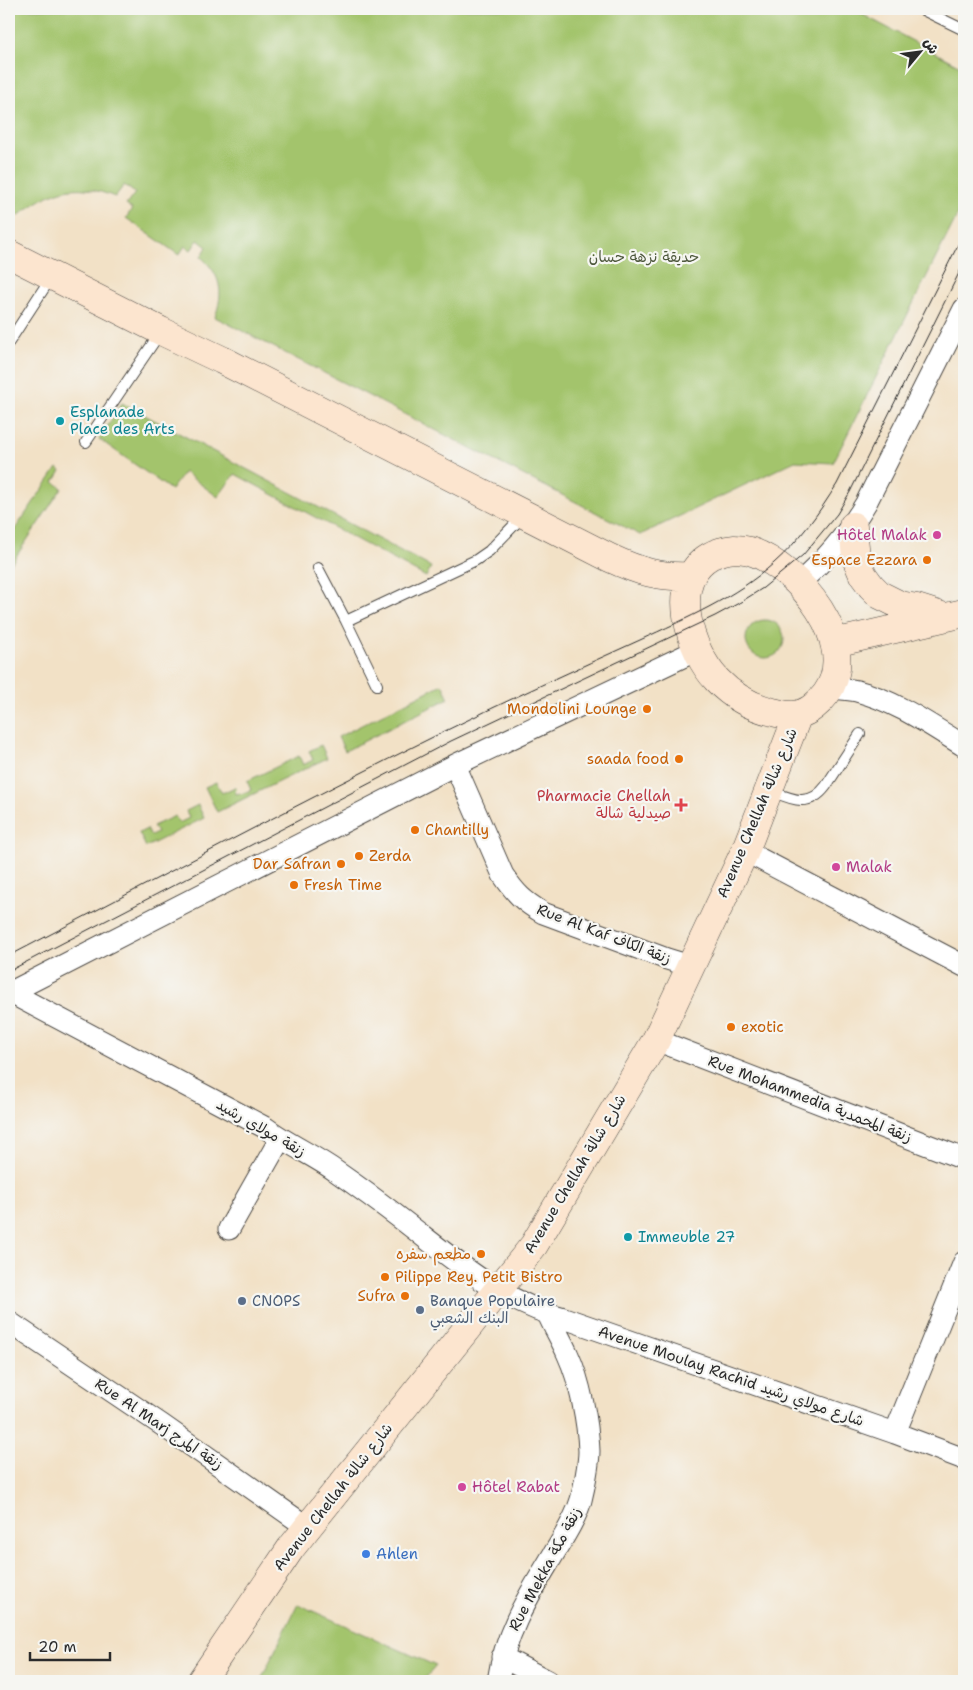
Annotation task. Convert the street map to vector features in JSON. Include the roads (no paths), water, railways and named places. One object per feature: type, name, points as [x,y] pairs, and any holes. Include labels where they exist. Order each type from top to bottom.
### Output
[{"type":"street","points":[[9,254],[222,360],[596,552],[636,570],[673,577],[691,576]]},
{"type":"street","points":[[799,583],[818,567],[853,526],[964,309]]},
{"type":"street","points":[[853,526],[856,558],[863,575],[880,595],[900,605],[954,615]]},
{"type":"street","points":[[735,549],[749,550],[761,556],[774,563],[799,583],[820,611],[834,643],[837,659],[835,674],[830,688],[822,700],[810,709],[798,715],[780,714],[762,710],[746,702],[717,680],[705,666],[689,628],[686,596],[691,576],[699,564],[709,556],[735,549]]},
{"type":"street","points":[[834,643],[954,615]]},
{"type":"street","points":[[9,992],[455,765],[697,650]]},
{"type":"street","points":[[830,688],[855,691],[880,698],[913,715],[964,746]]},
{"type":"street","name":"Avenue Chellah شارع شالة","points":[[201,1681],[291,1548],[534,1245],[656,1040],[744,851],[798,715]]},
{"type":"street","name":"Rue Al Kaf زنقة الكاف","points":[[455,765],[503,875],[525,903],[543,913],[690,966]]},
{"type":"street","points":[[744,851],[964,966]]},
{"type":"street","name":"زنقة مولاي رشيد","points":[[9,992],[266,1128],[280,1139],[335,1170],[469,1272],[498,1290]]},
{"type":"street","name":"Rue Mohammedia زنقة المحمدية","points":[[656,1040],[964,1160]]},
{"type":"street","points":[[229,1229],[280,1139]]},
{"type":"street","points":[[895,1433],[964,1262]]},
{"type":"street","name":"Avenue Moulay Rachid شارع مولاي رشيد","points":[[498,1290],[548,1314],[895,1433],[964,1459]]},
{"type":"street","name":"Rue Mekka زنقة مكة","points":[[498,1681],[502,1657],[516,1620],[570,1525],[581,1500],[589,1452],[585,1417],[577,1378],[569,1356],[548,1314]]},
{"type":"street","name":"Rue Al Marj زنقة المرج","points":[[9,1322],[162,1425],[307,1528]]},
{"type":"street","points":[[502,1657],[548,1681]]},
{"type":"lane","points":[[928,11],[964,30]]},
{"type":"lane","points":[[9,342],[52,276]]},
{"type":"lane","points":[[86,442],[161,331]]},
{"type":"lane","points":[[346,621],[476,560],[489,550],[524,515]]},
{"type":"lane","points":[[318,568],[377,685]]},
{"type":"lane","points":[[768,789],[792,799],[808,800],[815,797],[826,786],[860,734]]},
{"type":"tram line","points":[[9,956],[388,759],[492,708],[693,615],[727,597],[759,575],[774,563],[800,536],[837,484],[964,233]]},
{"type":"tram line","points":[[9,971],[451,741],[715,616],[763,588],[803,555],[837,514],[850,492],[964,263]]},
{"type":"place","name":"Esplanade Place des Arts","points":[[60,421]]},
{"type":"place","name":"Hôtel Malak","points":[[937,535]]},
{"type":"place","name":"Espace Ezzara","points":[[927,560]]},
{"type":"place","name":"Mondolini Lounge","points":[[647,709]]},
{"type":"place","name":"saada food","points":[[679,759]]},
{"type":"place","name":"Pharmacie Chellah صيدلية شالة","points":[[681,805]]},
{"type":"place","name":"Chantilly","points":[[415,830]]},
{"type":"place","name":"Zerda","points":[[359,856]]},
{"type":"place","name":"Dar Safran","points":[[341,864]]},
{"type":"place","name":"Malak","points":[[836,867]]},
{"type":"place","name":"Fresh Time","points":[[294,885]]},
{"type":"place","name":"exotic","points":[[731,1027]]},
{"type":"place","name":"Immeuble 27","points":[[628,1237]]},
{"type":"place","name":"مطعم سفره","points":[[481,1254]]},
{"type":"place","name":"Pilippe Rey. Petit Bistro","points":[[385,1277]]},
{"type":"place","name":"Sufra","points":[[405,1296]]},
{"type":"place","name":"CNOPS","points":[[242,1301]]},
{"type":"place","name":"Banque Populaire البنك الشعبي","points":[[420,1310]]},
{"type":"place","name":"Hôtel Rabat","points":[[462,1487]]},
{"type":"place","name":"Ahlen","points":[[366,1554]]},
{"type":"park label","name":"حديقة نزهة حسان","points":[[644,257]]}]
